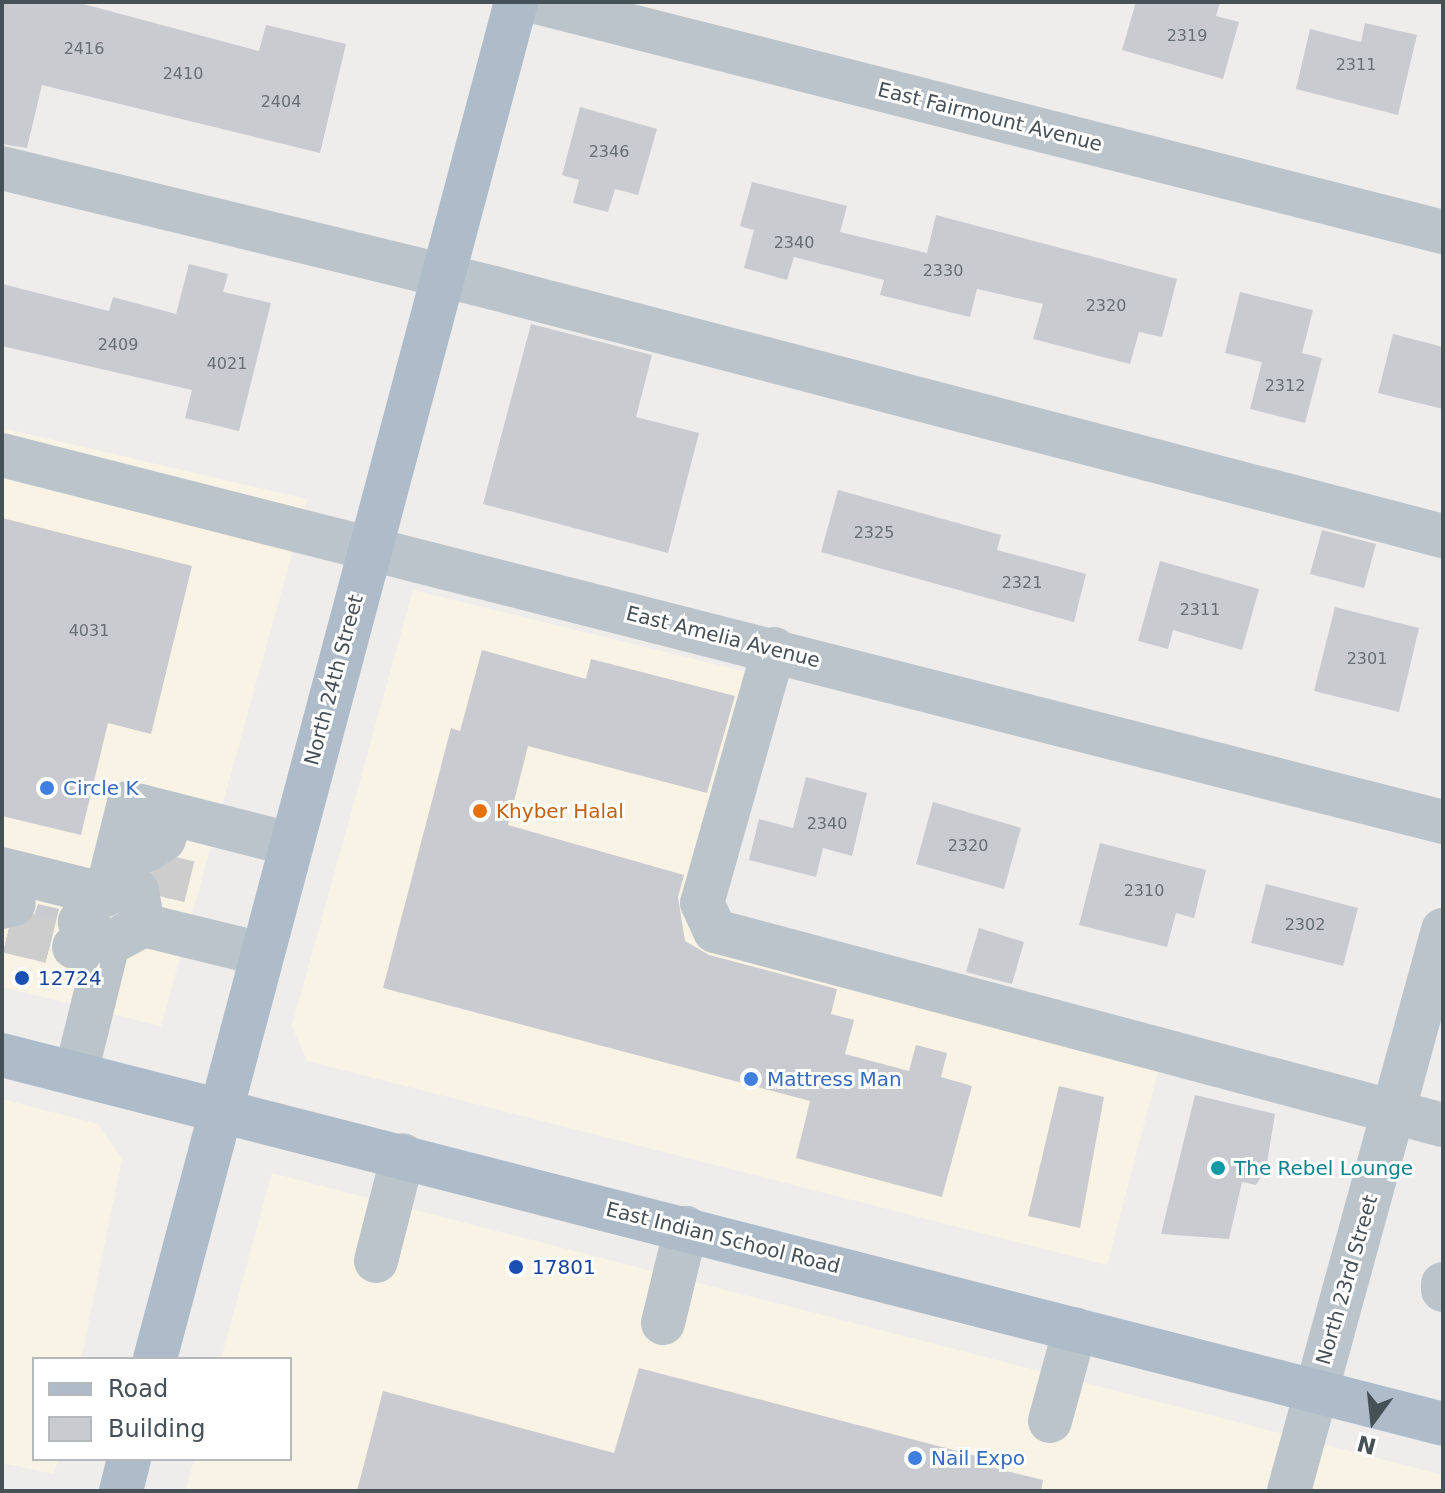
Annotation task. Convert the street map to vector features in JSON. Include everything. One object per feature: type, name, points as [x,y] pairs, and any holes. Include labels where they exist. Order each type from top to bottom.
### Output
[{"type":"main road","name":"North 24th Street","points":[[156,1357],[516,2]]},
{"type":"main road","name":"East Indian School Road","points":[[2,1055],[403,1155],[1443,1424]]},
{"type":"main road","points":[[121,1491],[128,1461]]},
{"type":"street","name":"East Fairmount Avenue","points":[[536,2],[1443,232]]},
{"type":"street","points":[[2,168],[442,274],[1443,536]]},
{"type":"street","name":"East Amelia Avenue","points":[[2,455],[774,649],[1443,822]]},
{"type":"street","points":[[774,649],[702,903],[715,931],[1443,1125]]},
{"type":"street","points":[[6,907],[106,895],[129,803],[137,891],[76,1073]]},
{"type":"street","points":[[137,891],[290,844]]},
{"type":"street","points":[[137,891],[262,954]]},
{"type":"street","name":"North 23rd Street","points":[[1289,1491],[1443,930]]},
{"type":"street","points":[[376,1261],[403,1155]]},
{"type":"street","points":[[663,1323],[686,1228]]},
{"type":"street","points":[[1050,1421],[1075,1329]]},
{"type":"shaded area","points":[[2,428],[307,499],[161,1026],[2,987]]},
{"type":"shaded area","points":[[413,590],[776,679],[714,942],[1159,1067],[1107,1265],[307,1061],[292,1026]]},
{"type":"shaded area","points":[[2,1099],[98,1124],[122,1159],[81,1357],[32,1357],[32,1461],[57,1461],[54,1474],[2,1463]]},
{"type":"shaded area","points":[[272,1173],[1443,1475],[1443,1491],[186,1491],[194,1461],[292,1461],[292,1357],[222,1357]]},
{"type":"building","points":[[2,2],[76,2],[259,51],[266,25],[346,44],[320,153],[42,85],[27,148],[2,144]]},
{"type":"building","points":[[1136,2],[1220,2],[1216,16],[1239,22],[1223,79],[1122,50]]},
{"type":"building","points":[[1365,23],[1417,35],[1398,115],[1296,89],[1310,29],[1361,42]]},
{"type":"building","points":[[580,107],[657,129],[638,195],[615,189],[608,212],[573,203],[579,180],[562,175]]},
{"type":"building","points":[[752,182],[847,206],[840,232],[927,253],[936,215],[1177,279],[1162,337],[1139,332],[1130,364],[1033,339],[1043,304],[977,289],[970,317],[880,295],[884,280],[794,257],[787,280],[744,268],[754,230],[740,226]]},
{"type":"building","points":[[189,264],[228,274],[223,292],[271,303],[239,431],[185,418],[192,390],[2,346],[2,284],[109,311],[113,297],[176,314]]},
{"type":"building","points":[[1240,292],[1313,310],[1302,353],[1322,358],[1305,423],[1250,409],[1262,362],[1225,353]]},
{"type":"building","points":[[531,324],[652,355],[636,417],[699,433],[668,553],[483,504]]},
{"type":"building","points":[[1393,334],[1443,347],[1443,409],[1378,393]]},
{"type":"building","points":[[838,490],[1001,535],[997,550],[1086,574],[1074,622],[821,552]]},
{"type":"building","points":[[2,518],[192,566],[151,734],[108,723],[81,835],[2,816]]},
{"type":"building","points":[[1322,530],[1376,544],[1364,588],[1310,574]]},
{"type":"building","points":[[1160,561],[1259,589],[1242,650],[1173,630],[1168,649],[1138,641]]},
{"type":"building","points":[[1335,607],[1419,628],[1399,712],[1314,691]]},
{"type":"building","points":[[482,650],[586,679],[591,659],[735,696],[707,793],[528,746],[508,825],[684,875],[678,897],[685,941],[709,955],[837,989],[831,1014],[854,1020],[845,1054],[909,1071],[916,1045],[947,1053],[941,1077],[972,1086],[942,1197],[796,1158],[810,1101],[383,988],[451,728],[460,731]]},
{"type":"building","points":[[806,777],[867,793],[852,856],[823,848],[816,877],[749,860],[759,819],[793,828]]},
{"type":"building","points":[[933,802],[1021,828],[1004,889],[916,864]]},
{"type":"building","points":[[1100,843],[1206,870],[1194,918],[1176,913],[1167,947],[1079,925]]},
{"type":"building","points":[[180,858],[170,899],[163,897],[154,873]]},
{"type":"building","points":[[1266,884],[1358,908],[1343,966],[1251,943]]},
{"type":"building","points":[[38,904],[59,909],[49,950],[5,939],[32,921]]},
{"type":"building","points":[[979,928],[1024,942],[1012,984],[966,972]]},
{"type":"building","points":[[1059,1086],[1104,1097],[1080,1228],[1028,1216]]},
{"type":"building","name":"The Rebel Lounge","points":[[1195,1095],[1275,1114],[1266,1169],[1256,1185],[1242,1182],[1229,1239],[1161,1234]]},
{"type":"building","points":[[639,1368],[988,1459],[986,1466],[1043,1480],[1041,1491],[357,1491],[383,1391],[614,1453]]},
{"type":"tunnel","points":[[163,897],[173,856]]},
{"type":"tunnel","points":[[8,931],[74,947]]},
{"type":"place","name":"Circle K","points":[[47,788]]},
{"type":"place","name":"Khyber Halal","points":[[480,811]]},
{"type":"place","name":"12724","points":[[22,978]]},
{"type":"place","name":"Mattress Man","points":[[751,1079]]},
{"type":"place","name":"The Rebel Lounge","points":[[1218,1168]]},
{"type":"place","name":"17801","points":[[516,1267]]},
{"type":"place","name":"Nail Expo","points":[[915,1458]]}]
